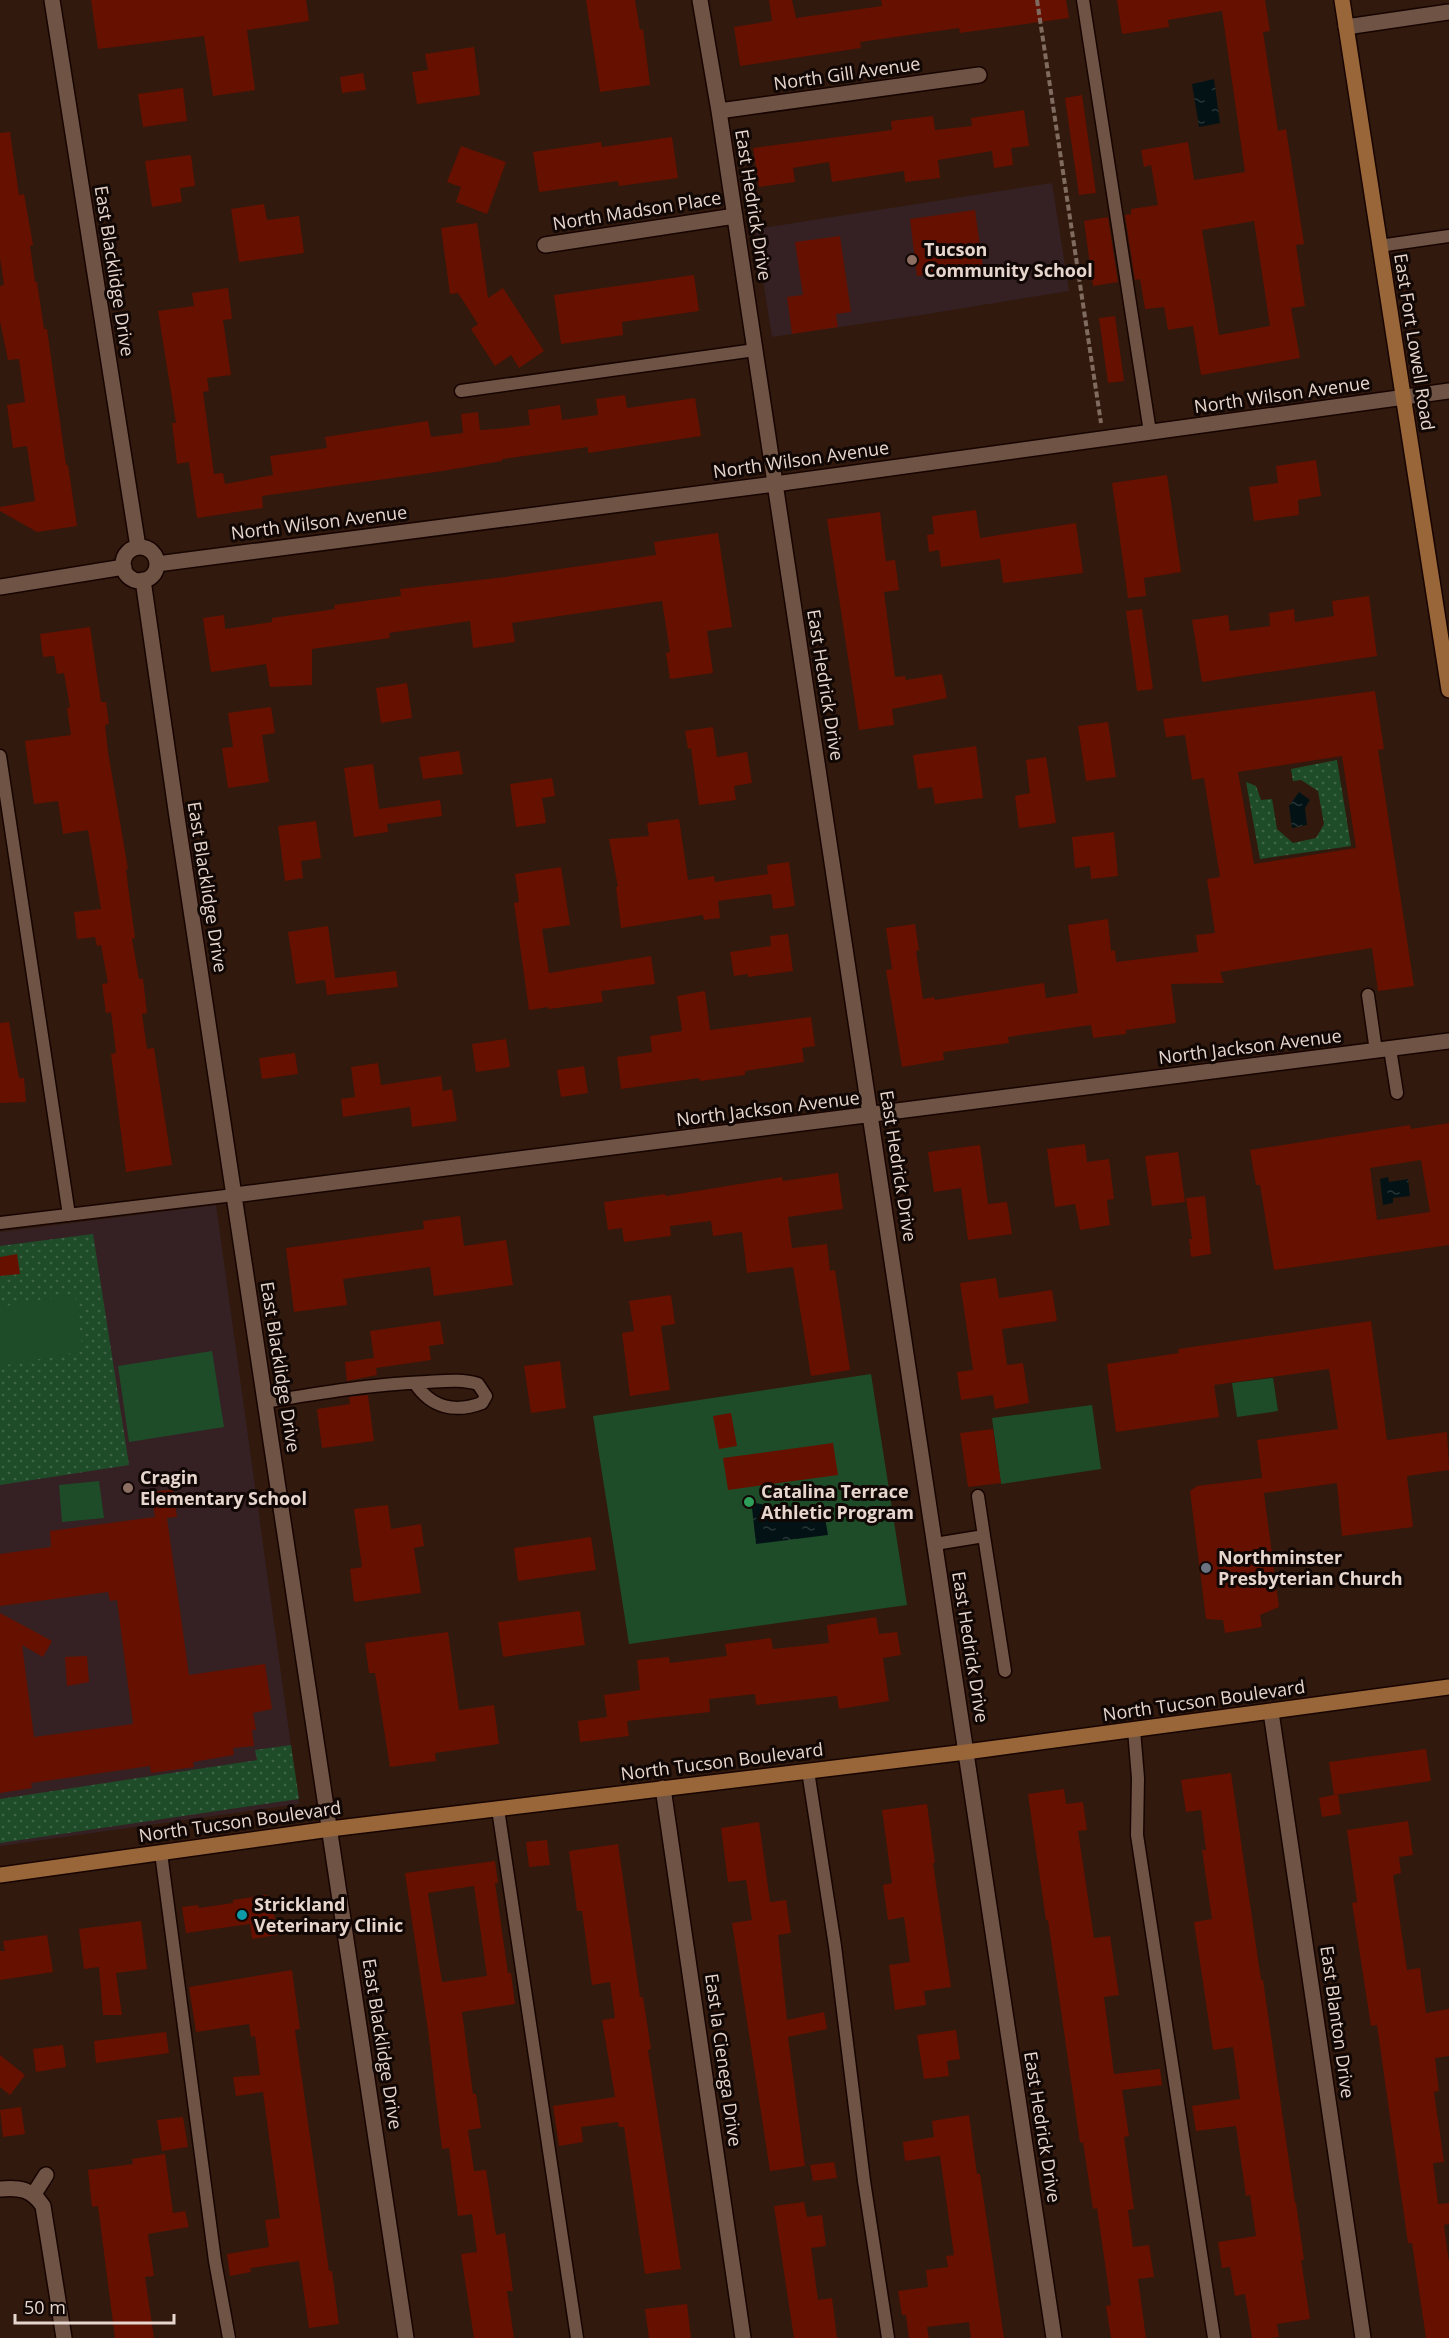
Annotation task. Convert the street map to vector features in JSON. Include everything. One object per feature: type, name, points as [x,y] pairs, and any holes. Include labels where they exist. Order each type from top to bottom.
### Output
[{"type":"main road","name":"East Fort Lowell Road","points":[[1342,0],[1449,690]]},
{"type":"main road","name":"North Tucson Boulevard","points":[[0,1875],[330,1829],[966,1752],[1449,1687]]},
{"type":"street","name":"East Blacklidge Drive","points":[[52,0],[138,547]]},
{"type":"street","name":"East Hedrick Drive","points":[[700,0],[735,216],[1054,2338]]},
{"type":"street","points":[[1346,27],[1449,12]]},
{"type":"street","name":"North Gill Avenue","points":[[719,111],[980,75]]},
{"type":"street","name":"North Madson Place","points":[[545,245],[735,216]]},
{"type":"street","name":"North Wilson Avenue","points":[[157,564],[1449,391]]},
{"type":"street","points":[[138,547],[152,552],[157,564],[154,573],[143,580],[131,578],[124,567],[124,559],[127,554],[138,547]]},
{"type":"street","points":[[0,588],[124,567]]},
{"type":"street","name":"East Blacklidge Drive","points":[[143,580],[406,2338]]},
{"type":"street","name":"North Jackson Avenue","points":[[234,1196],[1449,1041]]},
{"type":"street","name":"East Blanton Drive","points":[[1271,1712],[1363,2338]]},
{"type":"street","name":"East la Cienega Drive","points":[[663,1788],[743,2338]]},
{"type":"street","points":[[34,2194],[45,2175]]},
{"type":"street","points":[[0,2189],[24,2188],[34,2194],[43,2206],[64,2338]]},
{"type":"lane","points":[[1083,0],[1150,432]]},
{"type":"lane","points":[[1379,246],[1449,236]]},
{"type":"lane","points":[[461,391],[755,350]]},
{"type":"lane","points":[[0,756],[69,1215]]},
{"type":"lane","points":[[1368,995],[1396,1093]]},
{"type":"lane","points":[[0,1223],[234,1196]]},
{"type":"lane","points":[[265,1402],[328,1392],[415,1383],[468,1380],[478,1384],[486,1396],[483,1403],[471,1407],[454,1408],[430,1401],[415,1383]]},
{"type":"lane","points":[[978,1496],[1005,1671]]},
{"type":"lane","points":[[935,1544],[984,1536]]},
{"type":"lane","points":[[1134,1730],[1138,1778],[1137,1835],[1214,2338]]},
{"type":"lane","points":[[808,1771],[835,1946],[864,2181],[888,2338]]},
{"type":"lane","points":[[498,1809],[577,2338]]},
{"type":"lane","points":[[161,1853],[215,2261],[229,2338]]},
{"type":"path","points":[[1037,0],[1104,439]]},
{"type":"shaded area","name":"Tucson Community School","points":[[1052,183],[1069,291],[772,337],[755,229]]},
{"type":"shaded area","name":"Cragin Elementary School","points":[[216,1205],[299,1804],[0,1846],[0,1232]]},
{"type":"green space","points":[[1337,760],[1351,846],[1260,859],[1246,782],[1256,786],[1261,800],[1272,799],[1277,829],[1293,843],[1316,838],[1324,824],[1318,791],[1301,780],[1293,781],[1291,769]]},
{"type":"green space","points":[[93,1234],[129,1465],[0,1485],[0,1246]]},
{"type":"green space","points":[[75,1294],[83,1351],[0,1366],[0,1307]]},
{"type":"green space","points":[[212,1351],[224,1427],[129,1442],[118,1366]]},
{"type":"green space","name":"Catalina Terrace Athletic Program","points":[[871,1374],[907,1605],[629,1644],[593,1416]]},
{"type":"green space","points":[[1273,1378],[1278,1411],[1237,1417],[1232,1383]]},
{"type":"green space","points":[[1092,1405],[1101,1469],[1001,1484],[992,1418]]},
{"type":"green space","points":[[99,1481],[104,1518],[62,1522],[59,1485]]},
{"type":"green space","points":[[291,1745],[299,1799],[0,1843],[0,1799],[257,1760],[255,1750]]},
{"type":"water","points":[[1214,79],[1220,123],[1199,127],[1192,84]]},
{"type":"water","points":[[1299,792],[1310,800],[1305,808],[1307,825],[1292,828],[1289,806]]},
{"type":"water","points":[[1388,1177],[1389,1182],[1408,1179],[1410,1196],[1393,1198],[1393,1203],[1383,1205],[1380,1179]]},
{"type":"water","points":[[756,1503],[788,1510],[823,1506],[828,1535],[756,1544],[752,1508]]},
{"type":"building","points":[[91,0],[306,0],[309,21],[247,30],[255,90],[213,96],[204,36],[98,49]]},
{"type":"building","points":[[586,0],[635,0],[640,30],[643,29],[650,85],[600,92]]},
{"type":"building","points":[[769,0],[792,0],[796,18],[882,6],[881,0],[1066,0],[1069,18],[960,33],[959,28],[860,42],[861,48],[740,66],[734,27],[772,21]]},
{"type":"building","points":[[1117,0],[1265,0],[1270,31],[1263,32],[1278,131],[1286,129],[1304,244],[1296,245],[1305,306],[1291,308],[1300,358],[1201,375],[1193,326],[1168,330],[1164,307],[1145,309],[1140,279],[1135,280],[1125,215],[1131,214],[1131,209],[1158,205],[1151,165],[1144,167],[1141,150],[1188,142],[1194,180],[1245,172],[1222,11],[1168,20],[1169,27],[1122,34]],"holes":[[[1254,221],[1270,326],[1219,335],[1202,230]]]},
{"type":"building","points":[[474,47],[480,95],[417,104],[412,72],[428,70],[425,54]]},
{"type":"building","points":[[363,73],[366,90],[342,93],[340,77]]},
{"type":"building","points":[[183,88],[187,121],[143,127],[138,94]]},
{"type":"building","points":[[1082,95],[1096,193],[1079,195],[1065,98]]},
{"type":"building","points":[[1024,110],[1029,146],[1011,148],[1013,165],[994,168],[992,151],[938,160],[940,178],[905,182],[904,171],[832,182],[829,162],[793,168],[795,182],[759,187],[753,148],[892,130],[891,121],[933,116],[935,130],[972,126],[971,118]]},
{"type":"building","points":[[10,132],[19,195],[24,194],[33,245],[30,246],[35,282],[37,282],[44,329],[47,329],[77,526],[37,532],[0,511],[0,507],[35,501],[27,446],[13,448],[7,405],[25,402],[19,359],[8,360],[0,321],[0,286],[4,285],[0,258],[0,133]]},
{"type":"building","points":[[672,137],[678,178],[619,186],[618,181],[539,192],[533,152],[601,142],[602,147]]},
{"type":"building","points":[[461,146],[506,162],[487,214],[456,202],[461,187],[447,182]]},
{"type":"building","points":[[191,155],[195,186],[180,188],[182,202],[152,207],[145,161]]},
{"type":"building","points":[[264,204],[267,220],[299,216],[304,253],[239,262],[231,209]]},
{"type":"building","points":[[975,210],[983,267],[917,276],[910,219]]},
{"type":"building","points":[[1108,217],[1118,282],[1093,286],[1084,221]]},
{"type":"building","points":[[477,223],[488,298],[503,288],[544,351],[519,368],[511,355],[495,366],[471,329],[478,324],[458,293],[450,294],[441,228]]},
{"type":"building","points":[[840,236],[851,312],[836,314],[838,327],[792,334],[787,297],[803,295],[795,242]]},
{"type":"building","points":[[694,275],[699,311],[622,322],[623,335],[561,344],[554,295]]},
{"type":"building","points":[[228,288],[232,319],[223,320],[231,375],[207,378],[209,391],[203,392],[214,474],[223,473],[225,484],[273,475],[270,456],[327,448],[325,437],[428,421],[431,437],[463,433],[461,414],[478,412],[480,430],[530,425],[528,410],[560,405],[562,420],[598,415],[596,399],[625,395],[627,408],[695,398],[701,436],[588,453],[588,447],[502,459],[502,461],[436,472],[262,496],[263,508],[197,518],[189,462],[177,464],[172,423],[176,423],[158,311],[194,306],[192,293]]},
{"type":"building","points":[[1115,316],[1124,381],[1108,383],[1099,318]]},
{"type":"building","points":[[1316,460],[1321,496],[1298,500],[1299,515],[1254,521],[1249,487],[1278,483],[1276,466]]},
{"type":"building","points":[[1167,475],[1181,572],[1144,578],[1146,596],[1128,598],[1112,483]]},
{"type":"building","points":[[976,510],[980,538],[1076,523],[1083,573],[1003,583],[1000,559],[941,567],[939,550],[929,552],[927,535],[934,534],[932,516]]},
{"type":"building","points":[[880,512],[886,561],[895,560],[899,590],[884,592],[895,677],[905,676],[906,680],[942,674],[947,698],[892,709],[894,725],[859,730],[827,519]]},
{"type":"building","points":[[718,533],[732,627],[707,631],[713,673],[670,679],[666,653],[670,652],[662,601],[512,623],[515,642],[473,648],[470,621],[389,633],[390,638],[312,649],[312,685],[270,687],[266,664],[211,672],[203,618],[224,615],[225,629],[272,622],[272,618],[335,609],[334,605],[401,596],[400,589],[505,577],[656,555],[654,542]]},
{"type":"building","points":[[1369,596],[1377,656],[1202,682],[1192,620],[1228,615],[1230,631],[1270,626],[1269,613],[1294,609],[1295,622],[1334,616],[1332,601]]},
{"type":"building","points":[[1142,609],[1153,689],[1137,691],[1126,611]]},
{"type":"building","points":[[90,627],[101,702],[106,702],[109,724],[105,725],[108,752],[128,869],[126,869],[135,938],[132,939],[139,979],[143,979],[147,1013],[142,1014],[147,1049],[154,1048],[172,1165],[126,1172],[111,1054],[116,1053],[111,1012],[106,1013],[102,984],[108,983],[101,945],[97,946],[95,937],[77,939],[74,912],[101,909],[88,830],[63,834],[58,801],[34,804],[25,741],[71,735],[67,708],[70,707],[64,673],[57,674],[54,656],[43,657],[40,634]]},
{"type":"building","points":[[407,683],[412,718],[381,723],[376,688]]},
{"type":"building","points":[[1375,691],[1384,749],[1378,750],[1414,986],[1378,991],[1372,948],[1220,972],[1224,983],[1171,984],[1176,1023],[1126,1030],[1126,1034],[1093,1038],[1091,1025],[1008,1037],[1009,1043],[943,1052],[944,1060],[902,1067],[886,970],[892,969],[886,928],[915,924],[919,950],[916,951],[923,999],[934,997],[935,1000],[1044,983],[1046,998],[1078,993],[1068,925],[1108,919],[1111,951],[1115,950],[1116,962],[1198,952],[1196,935],[1215,933],[1207,879],[1220,877],[1204,778],[1192,780],[1185,735],[1166,737],[1163,719]],"holes":[[[1342,756],[1356,848],[1254,864],[1238,772]]]},
{"type":"building","points":[[271,707],[275,733],[262,735],[269,782],[228,788],[222,748],[233,747],[228,713]]},
{"type":"building","points":[[1108,722],[1116,777],[1086,781],[1078,726]]},
{"type":"building","points":[[713,727],[717,757],[747,752],[752,783],[734,786],[736,800],[699,805],[691,748],[688,749],[685,731]]},
{"type":"building","points":[[976,746],[983,798],[935,804],[932,787],[918,789],[913,755]]},
{"type":"building","points":[[459,751],[463,774],[423,779],[419,757]]},
{"type":"building","points":[[1046,757],[1056,823],[1019,828],[1015,796],[1030,793],[1026,760]]},
{"type":"building","points":[[373,764],[379,809],[440,800],[442,816],[387,824],[388,832],[354,837],[344,768]]},
{"type":"building","points":[[552,778],[555,796],[542,798],[546,823],[516,827],[510,784]]},
{"type":"building","points":[[679,819],[688,880],[714,876],[715,882],[768,874],[767,865],[789,862],[795,906],[773,909],[771,894],[718,901],[720,918],[704,920],[703,915],[621,928],[616,887],[618,887],[609,839],[649,836],[647,823]]},
{"type":"building","points":[[316,821],[321,858],[301,861],[303,878],[285,881],[278,826]]},
{"type":"building","points":[[1114,832],[1118,876],[1091,879],[1090,866],[1075,868],[1072,837]]},
{"type":"building","points":[[561,867],[570,925],[542,929],[549,973],[651,956],[655,984],[601,991],[603,1002],[529,1010],[514,903],[519,902],[515,874]]},
{"type":"building","points":[[328,926],[335,978],[396,971],[398,987],[327,995],[325,980],[296,984],[288,932]]},
{"type":"building","points":[[788,934],[793,971],[748,977],[748,974],[734,976],[730,952],[771,946],[770,936]]},
{"type":"building","points":[[705,991],[710,1030],[811,1017],[815,1046],[802,1048],[804,1062],[745,1071],[745,1075],[700,1081],[699,1078],[621,1089],[617,1057],[652,1052],[650,1036],[682,1031],[677,996]]},
{"type":"building","points":[[9,1022],[19,1078],[24,1078],[26,1102],[0,1103],[0,1023]]},
{"type":"building","points":[[506,1039],[510,1067],[476,1072],[472,1044]]},
{"type":"building","points":[[295,1053],[298,1074],[262,1079],[259,1058]]},
{"type":"building","points":[[378,1063],[381,1085],[441,1076],[443,1091],[452,1089],[457,1121],[412,1127],[410,1107],[343,1117],[341,1099],[355,1097],[351,1067]]},
{"type":"building","points":[[584,1066],[588,1093],[561,1097],[557,1070]]},
{"type":"building","points":[[1449,1123],[1449,1245],[1274,1270],[1260,1185],[1256,1185],[1250,1150],[1410,1125],[1411,1129]],"holes":[[[1421,1160],[1430,1212],[1377,1220],[1370,1168]]]},
{"type":"building","points":[[1085,1144],[1087,1162],[1109,1159],[1114,1199],[1107,1200],[1110,1225],[1080,1230],[1075,1204],[1055,1207],[1047,1149]]},
{"type":"building","points":[[980,1145],[988,1204],[1007,1202],[1012,1234],[968,1240],[961,1188],[934,1192],[928,1152]]},
{"type":"building","points":[[1178,1152],[1185,1202],[1152,1206],[1145,1156]]},
{"type":"building","points":[[838,1173],[843,1209],[788,1217],[792,1248],[827,1244],[830,1271],[835,1270],[850,1370],[811,1376],[793,1267],[747,1273],[742,1232],[713,1236],[711,1221],[670,1226],[671,1236],[624,1242],[622,1228],[608,1230],[604,1202],[665,1194],[666,1196],[782,1177],[783,1181]]},
{"type":"building","points":[[1205,1196],[1211,1254],[1191,1257],[1189,1239],[1192,1239],[1186,1198]]},
{"type":"building","points":[[460,1216],[464,1246],[506,1240],[513,1285],[434,1296],[430,1267],[343,1279],[347,1305],[294,1312],[286,1248],[424,1229],[423,1221]]},
{"type":"building","points":[[17,1254],[20,1274],[0,1276],[0,1257]]},
{"type":"building","points":[[996,1278],[999,1298],[1052,1290],[1057,1321],[1002,1329],[1007,1365],[1023,1363],[1029,1403],[995,1409],[993,1395],[961,1400],[957,1372],[973,1370],[960,1283]]},
{"type":"building","points":[[671,1295],[675,1324],[661,1326],[670,1390],[630,1396],[622,1333],[634,1331],[629,1301]]},
{"type":"building","points":[[440,1321],[444,1344],[429,1346],[431,1360],[376,1368],[377,1375],[347,1381],[345,1362],[374,1358],[370,1331]]},
{"type":"building","points":[[1371,1321],[1387,1440],[1447,1432],[1449,1470],[1407,1476],[1413,1527],[1342,1536],[1337,1483],[1264,1493],[1279,1607],[1260,1615],[1262,1627],[1225,1633],[1223,1620],[1206,1619],[1190,1491],[1197,1486],[1262,1478],[1257,1440],[1338,1429],[1329,1369],[1214,1385],[1219,1417],[1116,1432],[1107,1364],[1179,1353],[1178,1349]]},
{"type":"building","points":[[560,1361],[566,1408],[531,1413],[524,1366]]},
{"type":"building","points":[[368,1395],[374,1441],[322,1448],[317,1409],[350,1404],[349,1397]]},
{"type":"building","points":[[731,1413],[737,1446],[719,1449],[713,1416]]},
{"type":"building","points":[[993,1429],[1001,1483],[968,1487],[960,1433]]},
{"type":"building","points":[[833,1443],[838,1475],[728,1490],[723,1458]]},
{"type":"building","points":[[173,1489],[177,1517],[167,1518],[189,1675],[265,1664],[272,1709],[253,1713],[256,1730],[252,1730],[254,1746],[233,1748],[234,1755],[193,1762],[194,1767],[151,1773],[150,1766],[31,1783],[32,1788],[0,1793],[0,1613],[52,1641],[43,1657],[22,1645],[34,1737],[133,1724],[117,1600],[110,1601],[108,1592],[0,1606],[0,1554],[51,1547],[50,1531],[155,1517],[151,1492]]},
{"type":"building","points":[[388,1505],[391,1529],[421,1524],[424,1546],[414,1548],[421,1593],[354,1602],[350,1569],[362,1567],[354,1509]]},
{"type":"building","points":[[591,1537],[596,1570],[518,1581],[514,1548]]},
{"type":"building","points":[[580,1611],[585,1645],[503,1657],[498,1622]]},
{"type":"building","points":[[876,1617],[879,1634],[897,1632],[901,1655],[883,1658],[889,1701],[839,1709],[837,1696],[756,1705],[755,1694],[709,1699],[710,1712],[627,1721],[629,1736],[580,1742],[578,1721],[607,1717],[604,1695],[640,1690],[637,1660],[669,1657],[670,1663],[727,1656],[725,1644],[771,1638],[773,1649],[829,1643],[827,1625]]},
{"type":"building","points":[[448,1632],[459,1710],[494,1705],[499,1744],[435,1753],[436,1761],[390,1767],[375,1673],[369,1673],[365,1643]]},
{"type":"building","points":[[87,1656],[89,1682],[67,1686],[65,1657]]},
{"type":"building","points":[[1426,1749],[1431,1781],[1334,1795],[1329,1762]]},
{"type":"building","points":[[1231,1773],[1296,2203],[1304,2260],[1301,2260],[1310,2319],[1277,2324],[1279,2337],[1270,2338],[1252,2338],[1245,2294],[1235,2296],[1230,2267],[1222,2268],[1218,2242],[1256,2236],[1250,2195],[1246,2196],[1236,2126],[1196,2131],[1192,2106],[1240,2099],[1233,2047],[1213,2050],[1194,1922],[1212,1919],[1202,1850],[1206,1850],[1201,1810],[1186,1812],[1181,1780]]},
{"type":"building","points":[[1064,1789],[1066,1804],[1083,1802],[1087,1830],[1078,1831],[1094,1938],[1110,1936],[1119,1995],[1104,1997],[1114,2074],[1160,2069],[1162,2085],[1122,2090],[1129,2136],[1124,2137],[1134,2209],[1128,2210],[1133,2247],[1149,2245],[1154,2277],[1138,2279],[1146,2338],[1111,2338],[1106,2306],[1111,2305],[1097,2208],[1093,2209],[1083,2142],[1080,2143],[1048,1920],[1046,1920],[1028,1794]]},
{"type":"building","points":[[1338,1794],[1341,1814],[1322,1817],[1319,1798]]},
{"type":"building","points":[[927,1804],[951,1987],[924,1991],[926,2005],[895,2010],[889,1965],[910,1962],[904,1917],[888,1920],[883,1885],[892,1883],[882,1810]]},
{"type":"building","points":[[1408,1821],[1413,1855],[1399,1857],[1401,1873],[1393,1875],[1407,1970],[1420,1968],[1426,2013],[1449,2009],[1449,2056],[1435,2058],[1439,2091],[1434,2092],[1444,2162],[1433,2163],[1438,2204],[1449,2203],[1449,2224],[1444,2225],[1449,2263],[1449,2338],[1426,2338],[1412,2243],[1408,2243],[1377,2025],[1371,2026],[1352,1903],[1357,1902],[1347,1830]]},
{"type":"building","points":[[759,1822],[770,1902],[786,1900],[791,1933],[778,1935],[787,2020],[824,2012],[827,2029],[788,2037],[805,2166],[770,2171],[732,1923],[752,1920],[746,1880],[728,1882],[721,1828]]},
{"type":"building","points":[[547,1840],[550,1865],[529,1867],[526,1842]]},
{"type":"building","points":[[618,1844],[640,1997],[643,1997],[651,2049],[648,2050],[681,2269],[645,2274],[624,2127],[619,2127],[618,2122],[581,2127],[583,2142],[559,2146],[553,2106],[615,2097],[602,2020],[615,2018],[610,1982],[592,1985],[582,1911],[577,1911],[569,1851]]},
{"type":"building","points":[[495,1861],[498,1883],[495,1883],[508,1973],[511,1973],[515,2004],[462,2012],[473,2094],[476,2094],[481,2128],[468,2130],[474,2171],[486,2170],[496,2235],[505,2233],[513,2291],[507,2291],[514,2338],[474,2338],[461,2254],[477,2252],[472,2214],[458,2216],[449,2148],[442,2149],[428,2030],[405,1873]],"holes":[[[474,1886],[487,1976],[442,1982],[428,1893]]]},
{"type":"building","name":"Strickland Veterinary Clinic","points":[[266,1895],[272,1899],[277,1935],[252,1939],[250,1924],[186,1933],[182,1907],[198,1905],[199,1908]]},
{"type":"building","points":[[141,1921],[147,1969],[116,1973],[122,2015],[103,2015],[99,1967],[84,1969],[79,1929]]},
{"type":"building","points":[[47,1935],[53,1972],[0,1980],[0,1951],[5,1951],[3,1941]]},
{"type":"building","points":[[292,1970],[300,2029],[295,2030],[329,2271],[332,2271],[339,2324],[309,2328],[299,2261],[250,2268],[251,2272],[230,2276],[227,2254],[269,2247],[265,2220],[280,2218],[263,2092],[236,2096],[233,2077],[260,2075],[255,2036],[251,2037],[249,2024],[196,2032],[189,1987]]},
{"type":"building","points":[[956,2030],[960,2059],[947,2061],[949,2076],[924,2079],[917,2035]]},
{"type":"building","points":[[166,2032],[169,2053],[96,2063],[94,2041]]},
{"type":"building","points":[[63,2045],[66,2067],[36,2072],[33,2049]]},
{"type":"building","points":[[0,2055],[25,2075],[10,2095],[0,2087]]},
{"type":"building","points":[[21,2107],[25,2134],[3,2137],[0,2110]]},
{"type":"building","points":[[969,2115],[1004,2338],[971,2338],[969,2322],[927,2327],[929,2338],[909,2338],[906,2315],[902,2315],[898,2291],[928,2287],[926,2270],[948,2267],[946,2256],[954,2255],[940,2156],[905,2161],[903,2142],[934,2137],[932,2121]]},
{"type":"building","points":[[183,2117],[188,2147],[162,2151],[157,2120]]},
{"type":"building","points":[[165,2154],[173,2213],[185,2211],[189,2227],[148,2234],[154,2276],[145,2277],[154,2338],[115,2338],[98,2206],[92,2207],[88,2170],[133,2164],[132,2159]]},
{"type":"building","points":[[834,2162],[837,2178],[813,2181],[810,2165]]},
{"type":"building","points":[[804,2202],[807,2217],[822,2215],[826,2246],[811,2248],[818,2300],[832,2298],[837,2338],[794,2338],[774,2206]]},
{"type":"building","points":[[687,2304],[691,2338],[649,2338],[645,2309]]},
{"type":"place","name":"Tucson Community School","points":[[912,260]]},
{"type":"place","name":"Cragin Elementary School","points":[[128,1488]]},
{"type":"place","name":"Catalina Terrace Athletic Program","points":[[749,1502]]},
{"type":"place","name":"Northminster Presbyterian Church","points":[[1206,1568]]},
{"type":"place","name":"Strickland Veterinary Clinic","points":[[242,1915]]}]
